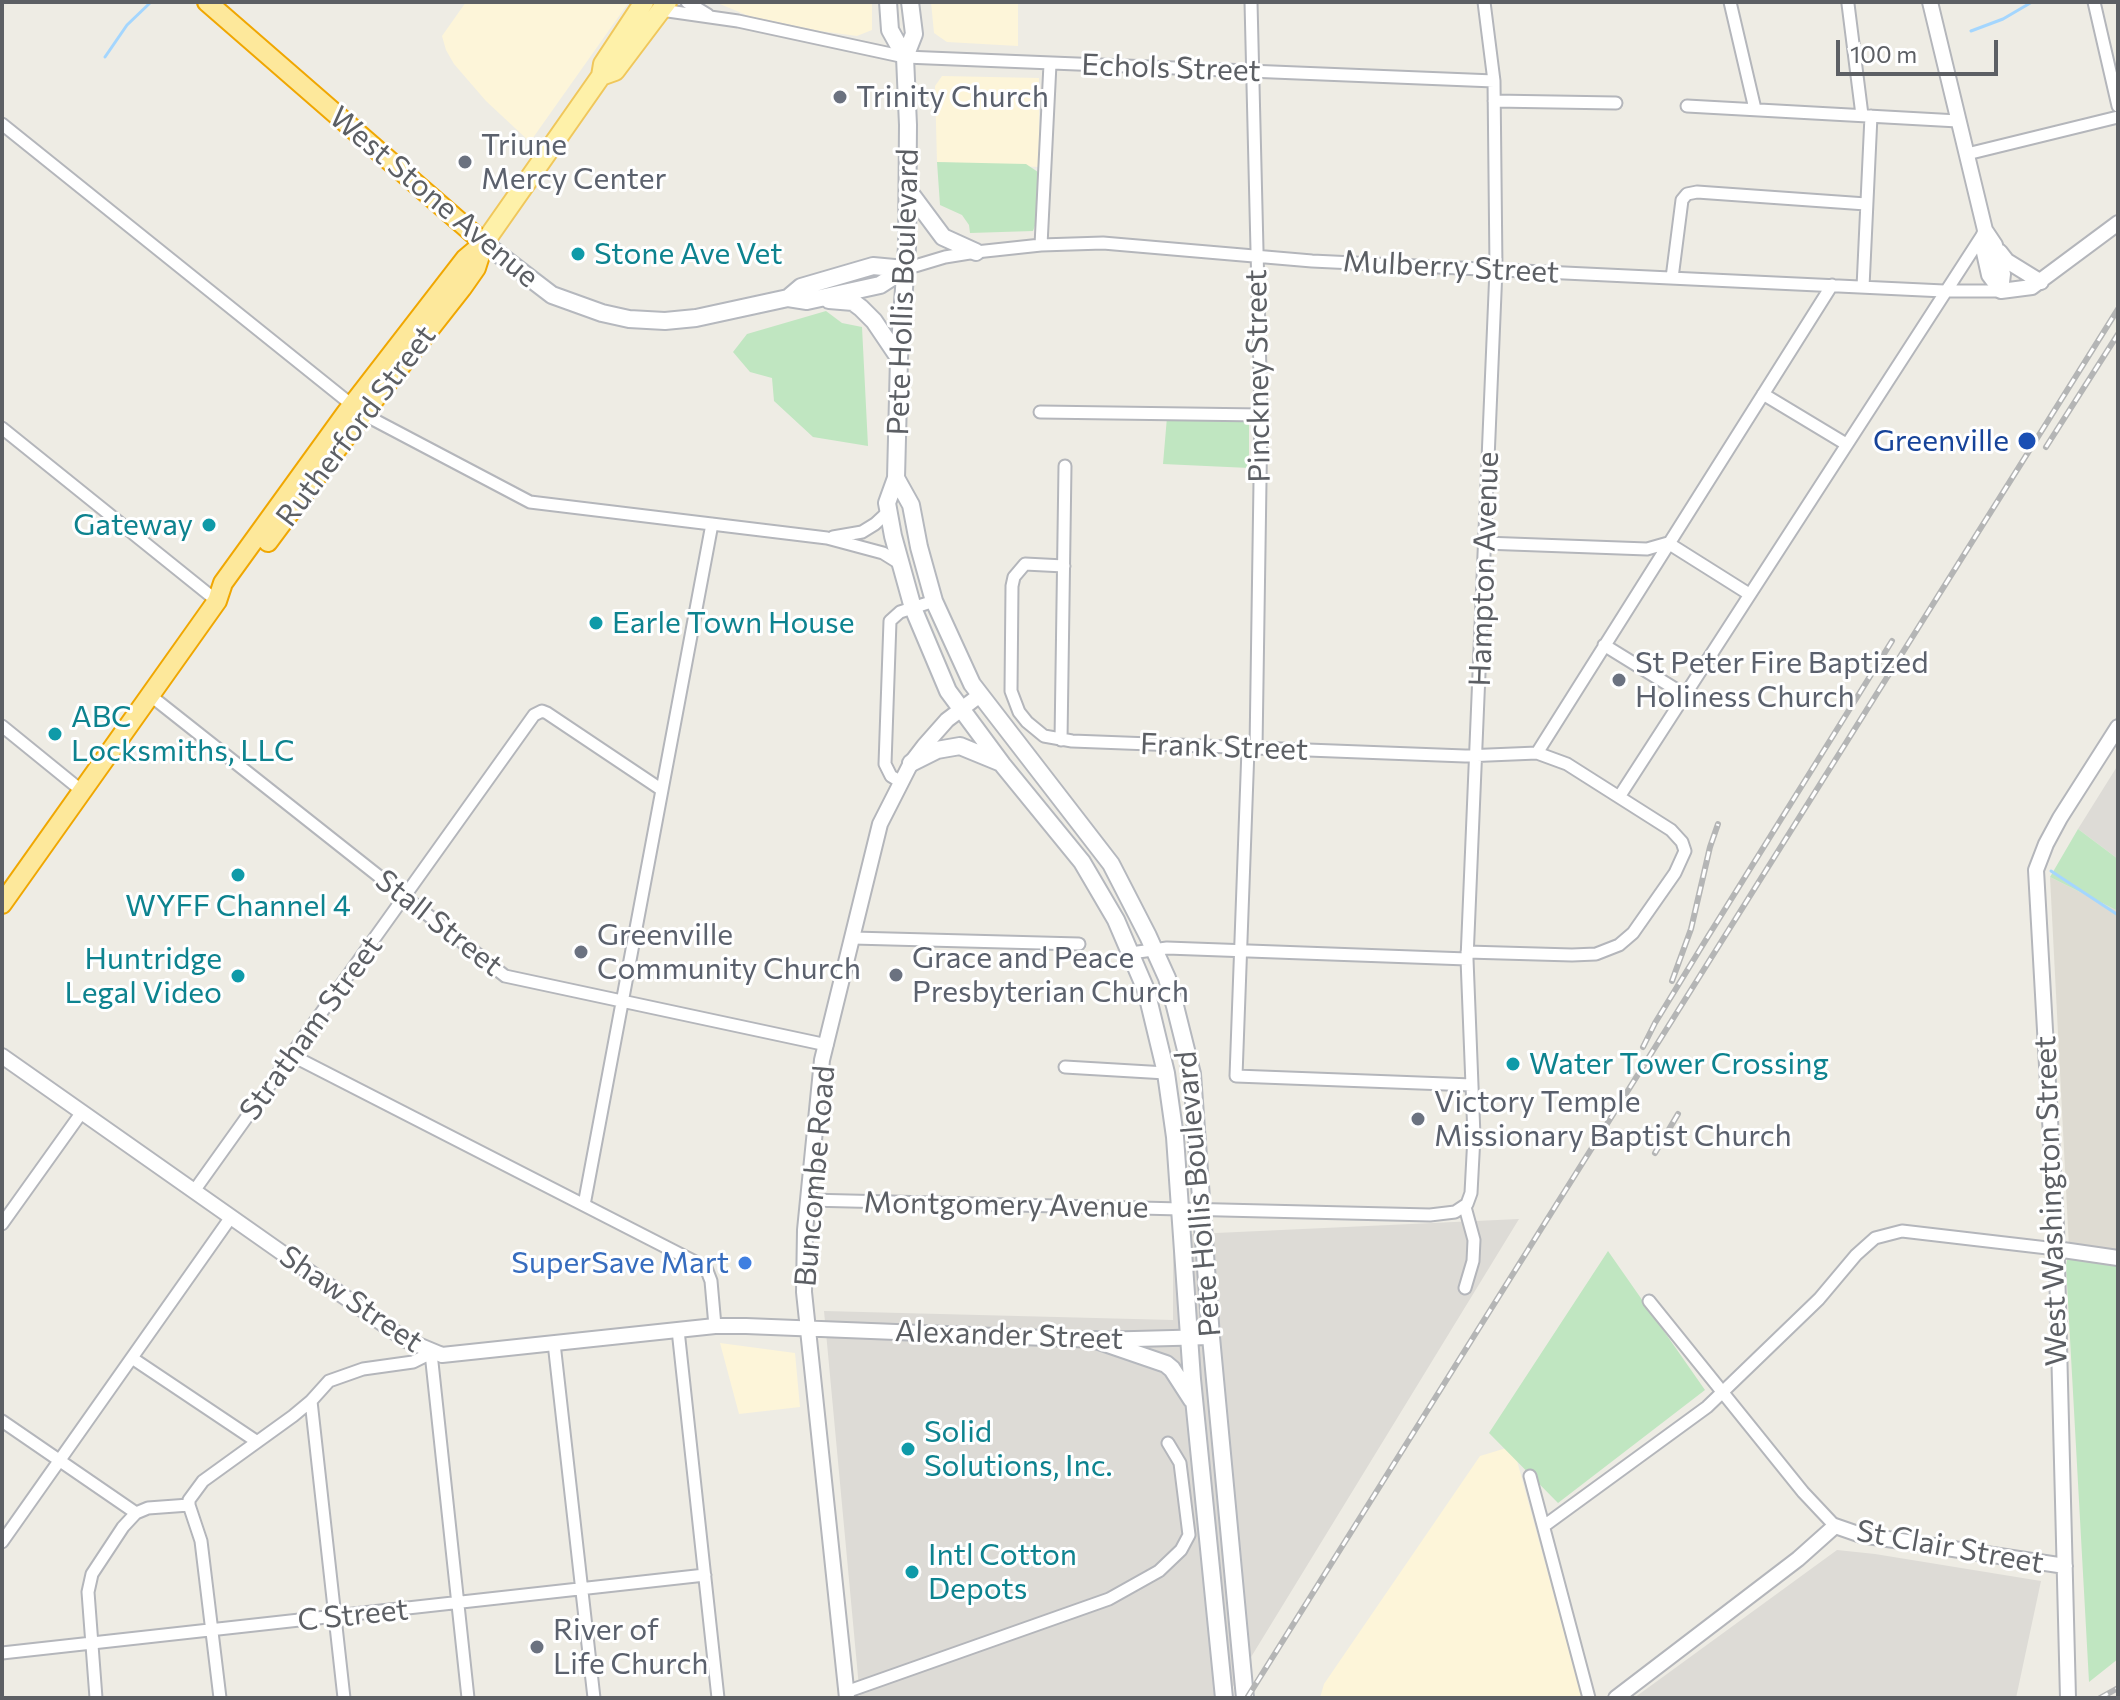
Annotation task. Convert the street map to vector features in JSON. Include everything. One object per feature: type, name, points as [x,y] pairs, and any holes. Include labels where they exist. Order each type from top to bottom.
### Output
[{"type":"highway","name":"West Stone Avenue","points":[[207,2],[484,243]]},
{"type":"highway","name":"Rutherford Street","points":[[2,904],[217,601],[223,583],[357,410],[465,259],[484,243]]},
{"type":"main road","name":"Pete Hollis Boulevard","points":[[888,2],[890,30],[905,57]]},
{"type":"main road","name":"Pete Hollis Boulevard","points":[[910,2],[914,34],[905,57],[908,190],[896,478],[887,503],[899,563],[913,608],[948,691],[1002,764],[1082,862],[1099,889],[1146,990],[1166,1073],[1224,1698]]},
{"type":"main road","name":"Rutherford Street","points":[[484,243],[601,76],[603,64],[658,5]]},
{"type":"main road","points":[[908,190],[943,237],[976,252]]},
{"type":"main road","name":"West Stone Avenue","points":[[484,243],[552,295],[629,319],[665,321],[696,318],[788,298],[807,301],[880,285],[905,269]]},
{"type":"main road","name":"West Stone Avenue","points":[[788,298],[801,287],[873,266],[905,269]]},
{"type":"main road","points":[[807,301],[853,302],[874,321],[899,358]]},
{"type":"main road","name":"Pete Hollis Boulevard","points":[[896,478],[911,505],[934,601],[959,659],[980,695],[1111,864],[1167,978],[1192,1074],[1211,1337],[1245,1698]]},
{"type":"main road","points":[[911,763],[937,750],[960,746],[1002,764]]},
{"type":"main road","points":[[1096,1340],[1153,1358],[1172,1369],[1196,1409]]},
{"type":"street","name":"Echols Street","points":[[687,2],[709,15]]},
{"type":"street","name":"Pinckney Street","points":[[1251,2],[1261,415],[1252,749],[1236,1076],[1472,1085]]},
{"type":"street","name":"Hampton Avenue","points":[[1465,1207],[1471,1193],[1474,1136],[1467,956],[1496,269],[1494,81],[1484,2]]},
{"type":"street","points":[[1730,2],[1755,109]]},
{"type":"street","points":[[1930,2],[1985,230],[1983,248],[1989,275],[2001,291]]},
{"type":"street","points":[[2094,2],[2118,106]]},
{"type":"street","points":[[1848,4],[1867,115],[1863,287]]},
{"type":"street","name":"Echols Street","points":[[658,5],[691,16],[709,15],[905,57],[1494,81]]},
{"type":"street","points":[[1041,245],[1050,64]]},
{"type":"street","points":[[1494,101],[1616,103]]},
{"type":"street","points":[[1687,106],[1958,121]]},
{"type":"street","points":[[1967,154],[2118,117]]},
{"type":"street","points":[[2,124],[357,410],[530,502],[827,538],[883,553],[899,563]]},
{"type":"street","points":[[1672,278],[1682,200],[1687,194],[1697,192],[1866,204]]},
{"type":"street","points":[[2001,291],[2032,287],[2041,282],[2118,223]]},
{"type":"street","points":[[1985,230],[2007,261],[2041,282]]},
{"type":"street","points":[[1619,797],[1985,230]]},
{"type":"street","name":"Mulberry Street","points":[[905,269],[976,252],[1103,243],[1256,256],[1496,269],[1944,291],[2001,291]]},
{"type":"street","points":[[1995,245],[2003,274],[2001,291]]},
{"type":"street","points":[[1537,753],[1832,285]]},
{"type":"street","points":[[1763,394],[1846,444]]},
{"type":"street","points":[[1040,412],[1261,415]]},
{"type":"street","points":[[2,428],[217,601]]},
{"type":"street","points":[[1061,740],[1065,466]]},
{"type":"street","points":[[827,538],[862,532],[889,511]]},
{"type":"street","points":[[584,1205],[712,524]]},
{"type":"street","points":[[1484,543],[1647,549],[1668,543],[1749,594]]},
{"type":"street","name":"Frank Street","points":[[1064,566],[1025,564],[1014,577],[1012,586],[1011,691],[1014,703],[1027,722],[1044,736],[1061,740],[1477,757],[1537,753],[1567,764],[1671,830],[1682,842],[1685,851],[1675,873],[1633,933],[1619,945],[1596,954],[1467,956]]},
{"type":"street","points":[[901,782],[891,776],[885,764],[890,621],[895,615],[934,601]]},
{"type":"street","points":[[1604,645],[1685,695]]},
{"type":"street","name":"Buncombe Road","points":[[846,1695],[804,1287],[808,1200],[822,1060],[880,824],[911,763],[947,720],[980,695]]},
{"type":"street","name":"Stall Street","points":[[151,696],[505,976],[827,1045]]},
{"type":"street","name":"Stratham Street","points":[[194,1191],[534,715],[542,711],[662,790]]},
{"type":"street","points":[[2,726],[82,791]]},
{"type":"street","name":"West Washington Street","points":[[2068,1698],[2056,1249],[2036,870],[2060,818],[2118,727]]},
{"type":"street","points":[[853,938],[1079,944]]},
{"type":"street","points":[[1131,953],[1154,949],[1467,956]]},
{"type":"street","points":[[291,1055],[706,1268],[711,1281],[715,1326]]},
{"type":"street","name":"Shaw Street","points":[[2,1056],[406,1340],[431,1353],[459,1355],[715,1326],[806,1327]]},
{"type":"street","points":[[1065,1067],[1166,1073]]},
{"type":"street","points":[[2,1224],[82,1112]]},
{"type":"street","name":"Montgomery Avenue","points":[[808,1200],[1430,1215],[1455,1212],[1465,1207]]},
{"type":"street","points":[[1465,1207],[1474,1240],[1473,1261],[1465,1288]]},
{"type":"street","points":[[2,1542],[231,1217]]},
{"type":"street","points":[[1544,1526],[1707,1407],[1819,1299],[1866,1245],[1882,1235],[1902,1231],[2118,1258]]},
{"type":"street","points":[[1616,1698],[1798,1559],[1835,1526],[1812,1503],[1649,1301]]},
{"type":"street","name":"Alexander Street","points":[[806,1327],[1096,1340],[1211,1337]]},
{"type":"street","points":[[678,1330],[718,1698]]},
{"type":"street","points":[[554,1343],[594,1698]]},
{"type":"street","points":[[220,1698],[199,1530],[189,1500],[203,1481],[311,1401],[324,1385],[343,1374],[413,1362],[431,1353],[468,1698]]},
{"type":"street","points":[[132,1358],[256,1441]]},
{"type":"street","points":[[311,1401],[344,1698]]},
{"type":"street","points":[[2,1421],[136,1513]]},
{"type":"street","points":[[846,1695],[1109,1599],[1159,1571],[1181,1550],[1189,1535],[1180,1463],[1168,1443]]},
{"type":"street","points":[[1530,1476],[1589,1698]]},
{"type":"street","points":[[96,1698],[88,1592],[92,1574],[136,1513],[148,1508],[189,1505]]},
{"type":"street","name":"St Clair Street","points":[[1835,1526],[1861,1535],[2065,1566]]},
{"type":"street","name":"C Street","points":[[2,1653],[705,1575]]},
{"type":"shaded area","points":[[466,2],[629,2],[530,142],[486,101],[446,50],[442,36]]},
{"type":"shaded area","points":[[715,2],[872,2],[872,30],[857,36],[820,31],[749,16]]},
{"type":"shaded area","points":[[931,2],[1018,2],[1018,46],[947,42],[934,33]]},
{"type":"shaded area","points":[[942,76],[1039,78],[1039,167],[937,162],[935,86]]},
{"type":"shaded area","points":[[2118,765],[2118,859],[2078,829]]},
{"type":"shaded area","points":[[2050,877],[2118,911],[2118,1253],[2069,1248]]},
{"type":"shaded area","points":[[1519,1219],[1226,1698],[860,1698],[824,1311],[1173,1320],[1173,1235]]},
{"type":"shaded area","points":[[720,1343],[795,1353],[800,1407],[739,1414]]},
{"type":"shaded area","points":[[1513,1446],[1582,1698],[1320,1698],[1324,1684],[1480,1456]]},
{"type":"shaded area","points":[[1837,1550],[2041,1581],[2016,1698],[1634,1698]]},
{"type":"green space","points":[[937,162],[1026,164],[1038,172],[1033,231],[970,233],[962,215],[940,205]]},
{"type":"green space","points":[[826,311],[842,323],[862,327],[868,446],[813,437],[774,401],[772,378],[750,372],[733,352],[747,334]]},
{"type":"green space","points":[[1167,417],[1249,418],[1249,468],[1163,464]]},
{"type":"green space","points":[[2078,829],[2118,859],[2118,911],[2050,877]]},
{"type":"green space","points":[[2069,1248],[2118,1253],[2118,1659],[2089,1682],[2066,1266]]},
{"type":"green space","points":[[1608,1251],[1705,1390],[1558,1503],[1489,1433]]},
{"type":"waterway","points":[[105,57],[127,25],[151,2]]},
{"type":"waterway","points":[[1971,31],[2003,19],[2032,2]]},
{"type":"waterway","points":[[2051,871],[2118,915]]},
{"type":"railway","points":[[1247,1698],[2118,309]]},
{"type":"railway","points":[[2046,447],[2118,334]]},
{"type":"railway","points":[[1643,1047],[1707,938],[1892,641]]},
{"type":"railway","points":[[1672,981],[1691,929],[1718,824]]},
{"type":"railway","points":[[1655,1153],[1678,1114]]},
{"type":"railway","points":[[2100,1698],[2118,1688]]},
{"type":"place","name":"Trinity Church","points":[[840,97]]},
{"type":"place","name":"Triune Mercy Center","points":[[465,162]]},
{"type":"place","name":"Stone Ave Vet","points":[[578,254]]},
{"type":"place","name":"Greenville","points":[[2027,441]]},
{"type":"place","name":"Gateway","points":[[209,525]]},
{"type":"place","name":"Earle Town House","points":[[596,623]]},
{"type":"place","name":"St Peter Fire Baptized Holiness Church","points":[[1619,680]]},
{"type":"place","name":"ABC Locksmiths, LLC","points":[[55,734]]},
{"type":"place","name":"WYFF Channel 4","points":[[238,875]]},
{"type":"place","name":"Greenville Community Church","points":[[581,952]]},
{"type":"place","name":"Grace and Peace Presbyterian Church","points":[[896,975]]},
{"type":"place","name":"Huntridge Legal Video","points":[[238,976]]},
{"type":"place","name":"Water Tower Crossing","points":[[1513,1064]]},
{"type":"place","name":"Victory Temple Missionary Baptist Church","points":[[1418,1119]]},
{"type":"place","name":"SuperSave Mart","points":[[745,1263]]},
{"type":"place","name":"Solid Solutions, Inc.","points":[[908,1449]]},
{"type":"place","name":"Intl Cotton Depots","points":[[912,1572]]},
{"type":"place","name":"River of Life Church","points":[[537,1647]]}]
